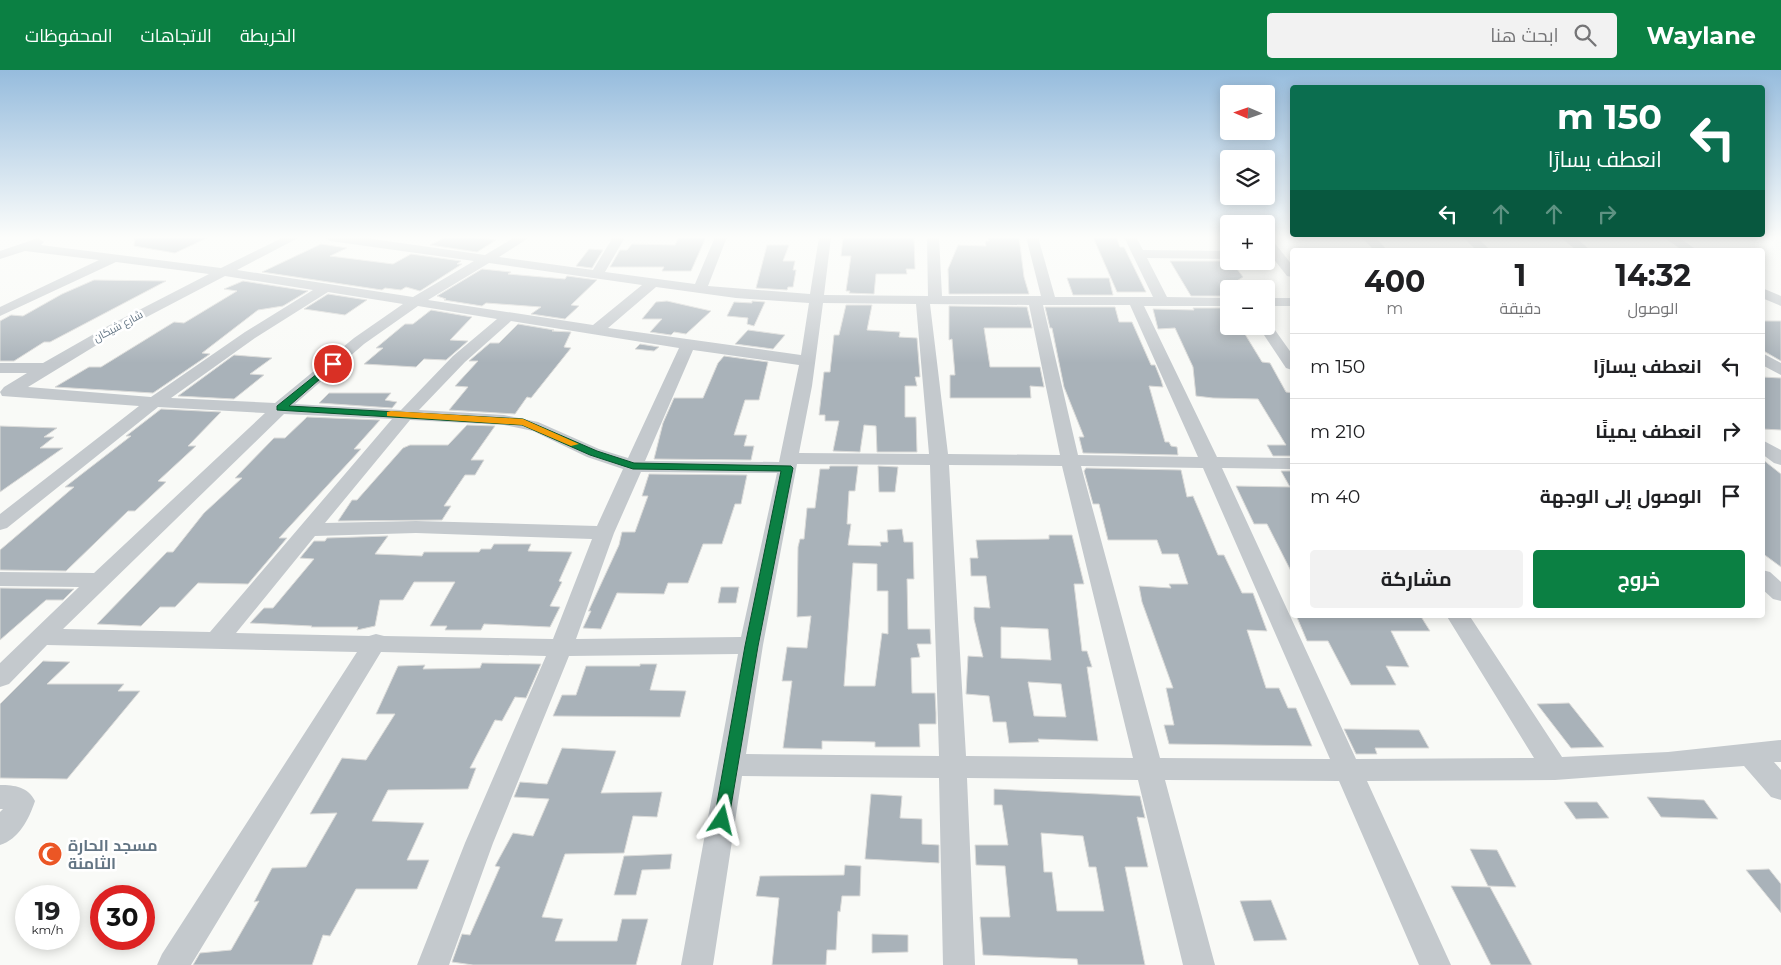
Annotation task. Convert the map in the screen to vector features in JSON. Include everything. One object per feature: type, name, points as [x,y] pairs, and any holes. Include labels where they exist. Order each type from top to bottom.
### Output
[{"type":"street","points":[[0,312],[69,279]]},
{"type":"street","name":"شارع شيكان","points":[[5,393],[95,339],[211,279]]},
{"type":"street","points":[[270,279],[595,331],[807,361]]},
{"type":"street","points":[[0,678],[99,580],[280,408],[359,341],[416,301],[454,279]]},
{"type":"street","points":[[631,279],[699,290],[815,299],[1220,302]]},
{"type":"street","points":[[699,290],[704,279]]},
{"type":"street","points":[[697,965],[751,646],[804,386],[818,279]]},
{"type":"street","points":[[930,279],[929,300],[948,623],[959,965]]},
{"type":"street","points":[[1039,279],[1070,460],[1199,965]]},
{"type":"street","points":[[1151,279],[1162,301]]},
{"type":"street","points":[[595,331],[654,282]]},
{"type":"street","points":[[0,524],[154,402],[250,335],[327,287]]},
{"type":"street","points":[[1765,294],[1781,303]]},
{"type":"street","points":[[1135,301],[1210,462],[1435,965]]},
{"type":"street","points":[[1275,302],[1290,302]]},
{"type":"street","points":[[1765,304],[1781,303]]},
{"type":"street","points":[[217,640],[405,415],[459,360],[508,316]]},
{"type":"street","points":[[1271,335],[1290,362]]},
{"type":"street","points":[[433,965],[479,844],[560,648],[604,533],[688,344]]},
{"type":"street","points":[[1765,360],[1781,370]]},
{"type":"street","points":[[0,368],[44,368]]},
{"type":"street","points":[[5,393],[523,422],[593,453],[633,466],[939,460],[1290,463]]},
{"type":"street","points":[[1765,440],[1781,440]]},
{"type":"street","points":[[1765,446],[1781,459]]},
{"type":"street","points":[[308,530],[416,527],[541,529],[604,533]]},
{"type":"street","points":[[0,579],[99,580]]},
{"type":"street","points":[[1765,580],[1781,594]]},
{"type":"street","points":[[1460,618],[1555,769]]},
{"type":"street","points":[[42,636],[376,642],[560,648],[751,646]]},
{"type":"street","points":[[173,965],[376,642]]},
{"type":"street","points":[[731,765],[953,766],[1149,770],[1555,769],[1679,762],[1781,751]]},
{"type":"street","points":[[1751,755],[1781,789]]},
{"type":"street","points":[[0,797],[13,797],[21,801],[17,812],[0,833]]},
{"type":"building","points":[[307,279],[439,279],[420,291],[406,287],[401,290],[385,288],[382,290]]},
{"type":"building","points":[[466,279],[597,280],[571,305],[579,306],[565,319],[531,314],[541,307],[486,303],[482,306],[444,300],[446,299],[437,296]]},
{"type":"building","points":[[758,279],[794,279],[793,287],[788,287],[787,290],[756,288]]},
{"type":"building","points":[[848,279],[876,279],[874,294],[849,293],[850,291],[846,291]]},
{"type":"building","points":[[948,279],[1025,279],[1029,294],[949,294]]},
{"type":"building","points":[[1067,279],[1109,279],[1113,295],[1073,295]]},
{"type":"building","points":[[1111,279],[1140,279],[1146,292],[1117,292]]},
{"type":"building","points":[[1181,279],[1240,279],[1220,280],[1220,296],[1191,296]]},
{"type":"building","points":[[94,280],[166,281],[50,342],[44,342],[14,361],[0,361],[0,321],[11,315],[23,316],[62,294]]},
{"type":"building","points":[[243,281],[308,291],[283,306],[258,310],[202,353],[210,354],[153,393],[55,387],[89,367],[101,367],[174,322],[184,323],[237,291],[224,289]]},
{"type":"building","points":[[328,294],[367,300],[345,315],[304,309]]},
{"type":"building","points":[[667,301],[711,311],[686,334],[674,332],[671,335],[650,332],[662,319],[642,319],[656,302]]},
{"type":"building","points":[[752,301],[765,302],[754,326],[747,324],[748,318],[727,316],[734,302],[752,303]]},
{"type":"building","points":[[846,305],[872,305],[867,330],[900,332],[899,337],[917,338],[920,377],[915,377],[917,386],[905,386],[905,417],[916,417],[917,452],[877,452],[876,426],[864,425],[860,452],[833,451],[839,421],[825,421],[825,415],[819,415],[824,372],[830,372],[834,335],[839,335]]},
{"type":"building","points":[[949,306],[1027,307],[1032,328],[984,328],[990,367],[1040,367],[1044,387],[1030,386],[1031,398],[950,398],[950,375],[955,375],[952,339],[949,340]]},
{"type":"building","points":[[1045,307],[1115,307],[1119,322],[1132,322],[1151,365],[1155,365],[1161,380],[1163,387],[1149,386],[1165,442],[1169,442],[1171,446],[1177,447],[1178,455],[1083,453],[1079,437],[1084,437],[1064,387],[1052,328],[1050,328]]},
{"type":"building","points":[[1193,308],[1220,308],[1220,335],[1246,335],[1262,362],[1270,363],[1286,392],[1290,393],[1290,456],[1273,456],[1267,445],[1286,445],[1258,399],[1196,396],[1193,367],[1175,328],[1158,329],[1153,309],[1194,310]]},
{"type":"building","points":[[431,310],[472,317],[450,340],[468,341],[446,360],[424,359],[416,367],[364,364],[383,348],[376,348],[405,324],[413,324]]},
{"type":"building","points":[[1765,321],[1781,321],[1781,361],[1765,352]]},
{"type":"building","points":[[518,324],[554,330],[552,331],[571,332],[564,347],[571,348],[531,398],[527,397],[515,414],[449,410],[468,387],[455,386],[478,361],[469,361],[490,343],[499,343]]},
{"type":"building","points":[[748,330],[785,335],[773,349],[735,344]]},
{"type":"building","points":[[640,344],[659,347],[654,351],[635,349]]},
{"type":"building","points":[[234,355],[272,358],[250,374],[264,375],[234,399],[178,396]]},
{"type":"building","points":[[724,356],[768,362],[759,400],[745,400],[734,435],[747,435],[744,446],[754,446],[751,460],[654,459],[663,423],[674,398],[703,398],[718,363]]},
{"type":"building","points":[[1765,377],[1781,378],[1781,430],[1765,429]]},
{"type":"building","points":[[329,393],[391,393],[385,400],[397,402],[392,408],[319,403]]},
{"type":"building","points":[[161,409],[221,412],[188,446],[196,446],[158,481],[166,482],[135,511],[128,511],[66,571],[0,570],[0,550],[74,487],[65,487],[131,436],[126,436]]},
{"type":"building","points":[[307,417],[380,420],[354,449],[361,449],[279,538],[287,538],[248,584],[198,583],[175,607],[160,607],[141,626],[97,624],[167,552],[173,552],[204,513],[242,478],[235,478],[274,438],[285,438]]},
{"type":"building","points":[[467,425],[495,426],[471,460],[484,460],[475,475],[465,475],[444,506],[451,506],[442,520],[338,521],[352,500],[357,500],[403,448],[410,445],[448,445]]},
{"type":"building","points":[[0,426],[57,428],[44,437],[54,437],[40,448],[63,448],[0,492]]},
{"type":"building","points":[[1765,461],[1781,474],[1781,567],[1765,555]]},
{"type":"building","points":[[830,466],[858,466],[855,491],[849,491],[847,524],[851,524],[848,545],[881,546],[880,542],[888,542],[887,530],[902,529],[904,542],[913,542],[914,579],[907,579],[908,629],[930,629],[931,644],[917,644],[920,657],[911,658],[912,693],[935,693],[936,713],[936,724],[919,724],[920,747],[875,747],[875,742],[822,741],[822,749],[783,748],[792,681],[782,681],[787,647],[807,648],[811,616],[797,617],[798,547],[800,539],[804,539],[807,508],[815,508],[820,469],[829,469]],"holes":[[[853,563],[877,564],[877,591],[888,591],[888,634],[882,633],[875,686],[844,686]]]},
{"type":"building","points":[[878,466],[898,467],[895,492],[879,492]]},
{"type":"building","points":[[1086,468],[1181,470],[1187,497],[1193,496],[1218,555],[1224,555],[1242,593],[1253,593],[1267,631],[1247,630],[1266,688],[1279,688],[1288,708],[1296,708],[1312,746],[1169,744],[1164,725],[1174,725],[1166,688],[1173,688],[1142,602],[1139,586],[1171,588],[1169,584],[1188,584],[1178,554],[1162,554],[1157,540],[1108,540],[1099,504],[1093,504],[1084,471]]},
{"type":"building","points":[[1281,471],[1290,471],[1290,487]]},
{"type":"building","points":[[649,474],[747,475],[741,504],[735,504],[722,544],[703,544],[688,583],[668,583],[664,594],[617,593],[601,629],[583,628],[591,611],[588,611],[619,545],[622,532],[635,532],[648,496],[642,496]]},
{"type":"building","points":[[1236,486],[1290,487],[1290,569],[1267,524],[1254,524]]},
{"type":"building","points":[[1049,535],[1072,535],[1084,584],[1074,584],[1082,651],[1087,651],[1092,667],[1087,667],[1098,741],[1038,739],[1039,742],[1009,743],[1006,722],[993,722],[989,696],[966,694],[968,656],[983,657],[974,619],[974,607],[990,608],[986,576],[971,576],[970,558],[978,558],[976,540],[1049,539]],"holes":[[[1001,627],[1048,629],[1051,660],[1001,658]],[[1028,682],[1061,684],[1066,717],[1034,716]]]},
{"type":"building","points":[[388,536],[375,554],[422,556],[424,552],[479,552],[481,549],[491,549],[494,544],[531,544],[528,551],[572,552],[559,581],[562,582],[550,606],[560,607],[550,627],[484,624],[481,630],[445,630],[447,626],[430,626],[455,582],[414,582],[403,600],[380,600],[375,626],[357,630],[358,627],[311,627],[250,623],[264,608],[273,608],[314,559],[300,558],[314,541],[325,541],[327,538]]},
{"type":"building","points":[[721,587],[739,587],[736,603],[718,603]]},
{"type":"building","points":[[0,588],[74,589],[63,600],[46,600],[0,640]]},
{"type":"building","points":[[1297,618],[1422,618],[1430,631],[1391,631],[1409,667],[1386,666],[1396,685],[1351,685],[1328,641],[1307,641]]},
{"type":"building","points":[[43,661],[70,662],[47,684],[124,684],[118,691],[140,691],[67,779],[0,778],[0,704]]},
{"type":"building","points":[[482,663],[541,664],[526,698],[515,697],[502,721],[495,720],[470,768],[476,768],[468,789],[388,790],[372,821],[424,823],[407,860],[429,860],[417,889],[356,889],[330,936],[323,935],[312,965],[193,965],[200,953],[231,950],[259,901],[254,902],[272,868],[306,867],[337,813],[310,814],[342,758],[366,760],[395,714],[376,714],[398,666],[425,665],[423,669],[480,668]]},
{"type":"building","points":[[640,664],[657,664],[650,690],[686,691],[680,717],[553,716],[562,695],[576,695],[586,666],[640,666]]},
{"type":"building","points":[[1569,703],[1604,747],[1571,748],[1537,704]]},
{"type":"building","points":[[1344,729],[1419,730],[1429,748],[1375,748],[1377,754],[1356,754]]},
{"type":"building","points":[[562,748],[616,751],[601,793],[662,792],[657,817],[633,816],[624,853],[565,854],[542,917],[563,919],[555,941],[617,941],[622,919],[648,919],[636,965],[473,965],[452,962],[462,934],[470,935],[500,867],[495,866],[513,833],[533,836],[549,799],[514,797],[520,782],[547,784]]},
{"type":"building","points":[[994,789],[1140,796],[1145,818],[1137,817],[1148,867],[1125,867],[1145,965],[1078,965],[1077,959],[983,955],[980,917],[1010,917],[1005,866],[976,865],[975,845],[1008,845],[1002,805],[994,805]],"holes":[[[1041,833],[1083,836],[1089,867],[1096,867],[1104,911],[1057,911],[1052,872],[1044,872]]]},
{"type":"building","points":[[871,794],[902,796],[900,818],[922,819],[922,844],[939,845],[939,863],[865,859]]},
{"type":"building","points":[[1647,797],[1704,800],[1718,819],[1661,817]]},
{"type":"building","points":[[1564,802],[1597,802],[1609,818],[1576,819]]},
{"type":"building","points":[[1470,849],[1497,850],[1516,887],[1488,886]]},
{"type":"building","points":[[672,854],[670,869],[642,870],[636,895],[614,895],[624,856]]},
{"type":"building","points":[[845,865],[861,866],[860,896],[842,896],[840,912],[838,911],[836,950],[827,950],[826,965],[772,965],[779,898],[756,896],[760,876],[844,875]]},
{"type":"building","points":[[1769,869],[1781,884],[1781,913],[1746,870]]},
{"type":"building","points":[[1451,886],[1490,887],[1532,965],[1491,965]]},
{"type":"building","points":[[1271,900],[1287,940],[1254,941],[1240,901]]},
{"type":"building","points":[[872,934],[908,935],[908,952],[872,953]]},
{"type":"slow traffic","points":[[391,414],[523,422],[574,444]]},
{"type":"place","name":"مسجد الحارة الثامنة","points":[[50,854]]},
{"type":"route","points":[[333,364],[280,408],[523,422],[538,427],[593,453],[633,466],[787,468],[751,646],[722,820]]}]
